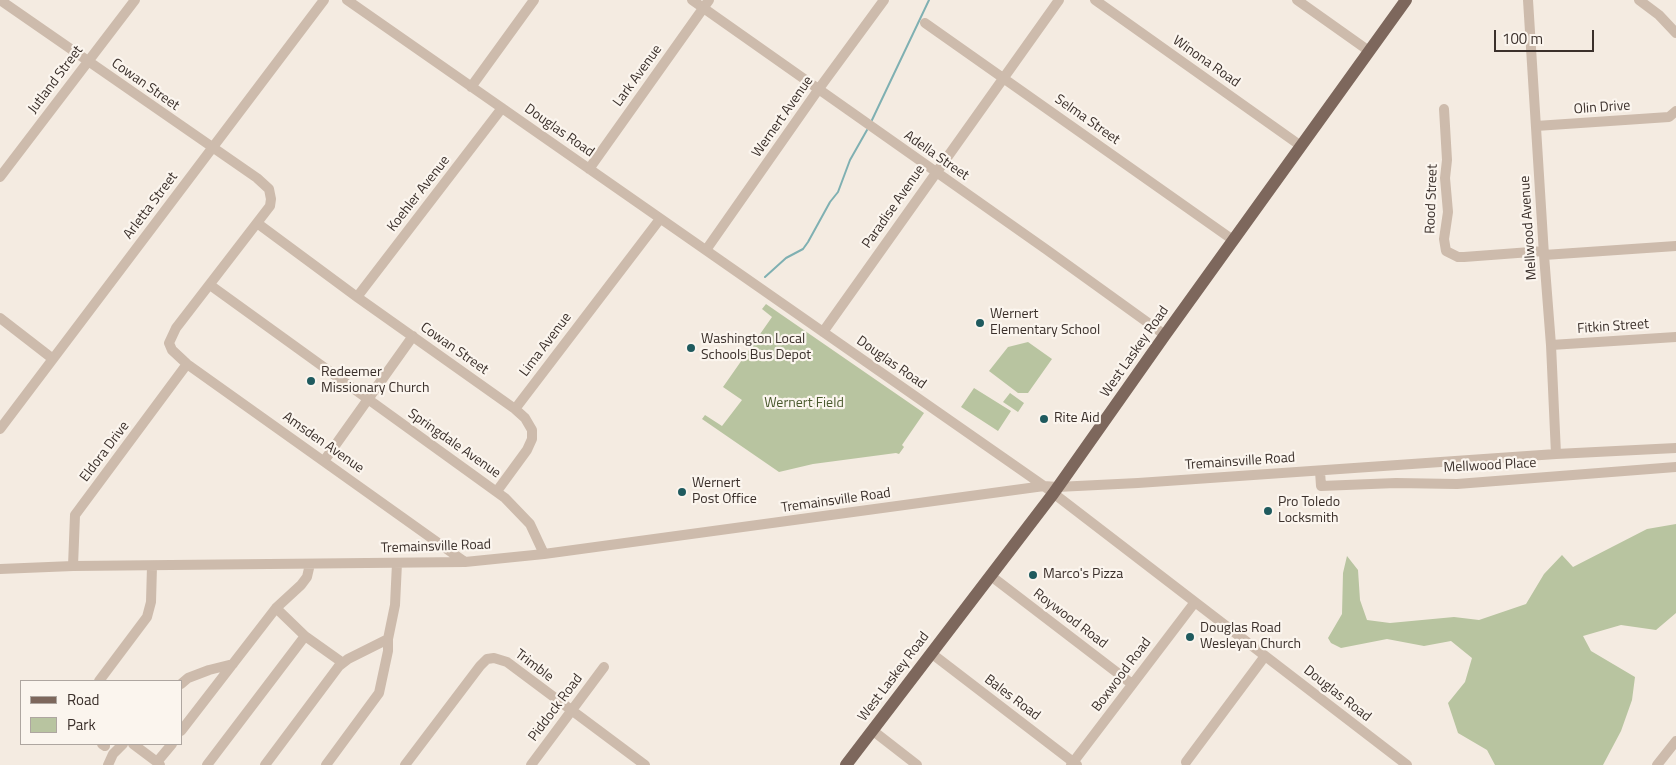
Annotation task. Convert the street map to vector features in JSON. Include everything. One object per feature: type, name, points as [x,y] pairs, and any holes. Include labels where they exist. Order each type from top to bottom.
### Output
[{"type":"main road","name":"West Laskey Road","points":[[846,765],[930,653],[992,576],[1051,489],[1165,335],[1406,0]]},
{"type":"street","name":"Cowan Street","points":[[0,0],[257,178],[269,189],[271,194],[270,206],[257,222],[357,297],[515,409]]},
{"type":"street","name":"Jutland Street","points":[[0,177],[134,0]]},
{"type":"street","name":"Arletta Street","points":[[0,429],[324,0]]},
{"type":"street","points":[[471,87],[534,0]]},
{"type":"street","name":"Adella Street","points":[[692,0],[706,4],[818,90],[1165,335]]},
{"type":"street","name":"Wernert Avenue","points":[[706,250],[818,90],[884,0]]},
{"type":"street","name":"Paradise Avenue","points":[[823,332],[1059,0]]},
{"type":"street","name":"Winona Road","points":[[1095,0],[1301,146]]},
{"type":"street","points":[[1296,0],[1369,51]]},
{"type":"street","name":"Mellwood Avenue","points":[[1528,0],[1544,253],[1552,345],[1556,454]]},
{"type":"street","points":[[1639,0],[1659,15],[1676,33]]},
{"type":"street","name":"Douglas Road","points":[[352,2],[471,87],[1051,489],[1407,765]]},
{"type":"street","name":"Lark Avenue","points":[[589,169],[706,4]]},
{"type":"street","name":"Selma Street","points":[[925,23],[1233,240]]},
{"type":"street","name":"Koehler Avenue","points":[[357,297],[502,108]]},
{"type":"street","name":"Rood Street","points":[[1444,109],[1447,160],[1445,178],[1448,212],[1444,239],[1446,251],[1451,254],[1464,257],[1676,246]]},
{"type":"street","name":"Olin Drive","points":[[1536,126],[1673,114]]},
{"type":"street","name":"Lima Avenue","points":[[515,409],[660,218]]},
{"type":"street","points":[[210,285],[257,222]]},
{"type":"street","name":"Amsden Avenue","points":[[210,285],[176,328],[169,344],[172,350],[187,364],[465,562]]},
{"type":"street","name":"Springdale Avenue","points":[[210,285],[497,491],[530,524],[544,554]]},
{"type":"street","points":[[0,318],[53,359]]},
{"type":"street","points":[[324,460],[413,336]]},
{"type":"street","name":"Fitkin Street","points":[[1552,345],[1676,337]]},
{"type":"street","name":"Eldora Drive","points":[[73,566],[75,515],[187,364]]},
{"type":"street","points":[[497,491],[527,450],[532,439],[532,430],[525,418],[515,409]]},
{"type":"street","name":"Tremainsville Road","points":[[0,569],[73,566],[465,562],[544,554],[1051,489],[1556,454],[1676,448]]},
{"type":"street","name":"Mellwood Place","points":[[1320,471],[1321,486],[1396,483],[1457,484],[1676,467]]},
{"type":"street","points":[[326,765],[379,693],[395,605],[397,563]]},
{"type":"street","points":[[182,730],[276,608],[301,585],[307,577],[310,564]]},
{"type":"street","points":[[100,680],[147,617],[151,602],[152,566]]},
{"type":"street","name":"Roywood Road","points":[[992,576],[1132,684]]},
{"type":"street","name":"Boxwood Road","points":[[1074,764],[1195,602]]},
{"type":"street","points":[[276,608],[305,636],[343,663]]},
{"type":"street","points":[[207,765],[305,636]]},
{"type":"street","points":[[265,765],[343,663],[388,640]]},
{"type":"street","name":"Bales Road","points":[[930,653],[1074,764]]},
{"type":"street","points":[[1186,762],[1266,656]]},
{"type":"street","name":"Trimble","points":[[405,765],[480,666],[487,659],[500,658],[645,765]]},
{"type":"street","points":[[182,683],[188,678],[209,670],[233,664]]},
{"type":"street","name":"Piddock Road","points":[[531,765],[604,667]]},
{"type":"street","points":[[872,730],[917,765]]},
{"type":"street","points":[[1657,765],[1676,741]]},
{"type":"street","points":[[108,765],[113,754],[122,745]]},
{"type":"street","points":[[134,745],[158,764],[171,745]]},
{"type":"green space","name":"Wernert Field","points":[[766,304],[924,413],[902,445],[904,447],[899,454],[813,464],[779,472],[702,419],[705,415],[722,426],[742,400],[723,387],[772,317],[762,309]]},
{"type":"green space","points":[[1028,342],[1052,359],[1028,393],[1018,393],[989,371],[1008,347]]},
{"type":"green space","points":[[974,388],[1011,411],[998,431],[961,407]]},
{"type":"green space","points":[[1010,393],[1024,403],[1018,412],[1003,402]]},
{"type":"green space","points":[[1676,524],[1676,613],[1656,630],[1621,625],[1583,636],[1591,651],[1635,677],[1632,700],[1621,731],[1603,765],[1495,765],[1487,750],[1458,733],[1448,703],[1465,682],[1472,658],[1451,641],[1424,646],[1387,639],[1341,648],[1331,643],[1328,638],[1342,614],[1343,573],[1347,556],[1358,570],[1360,600],[1367,620],[1390,623],[1454,617],[1479,620],[1526,604],[1544,574],[1562,555],[1573,567],[1647,529]]},
{"type":"waterway","points":[[872,120],[929,0]]},
{"type":"waterway","points":[[765,277],[786,258],[803,249],[808,242],[830,202],[838,192],[850,160],[867,130]]},
{"type":"place","name":"Wernert Elementary School","points":[[980,323]]},
{"type":"place","name":"Washington Local Schools Bus Depot","points":[[691,348]]},
{"type":"place","name":"Redeemer Missionary Church","points":[[311,381]]},
{"type":"place","name":"Rite Aid","points":[[1044,419]]},
{"type":"place","name":"Wernert Post Office","points":[[682,492]]},
{"type":"place","name":"Pro Toledo Locksmith","points":[[1268,511]]},
{"type":"place","name":"Marco's Pizza","points":[[1033,575]]},
{"type":"place","name":"Douglas Road Wesleyan Church","points":[[1190,637]]}]
